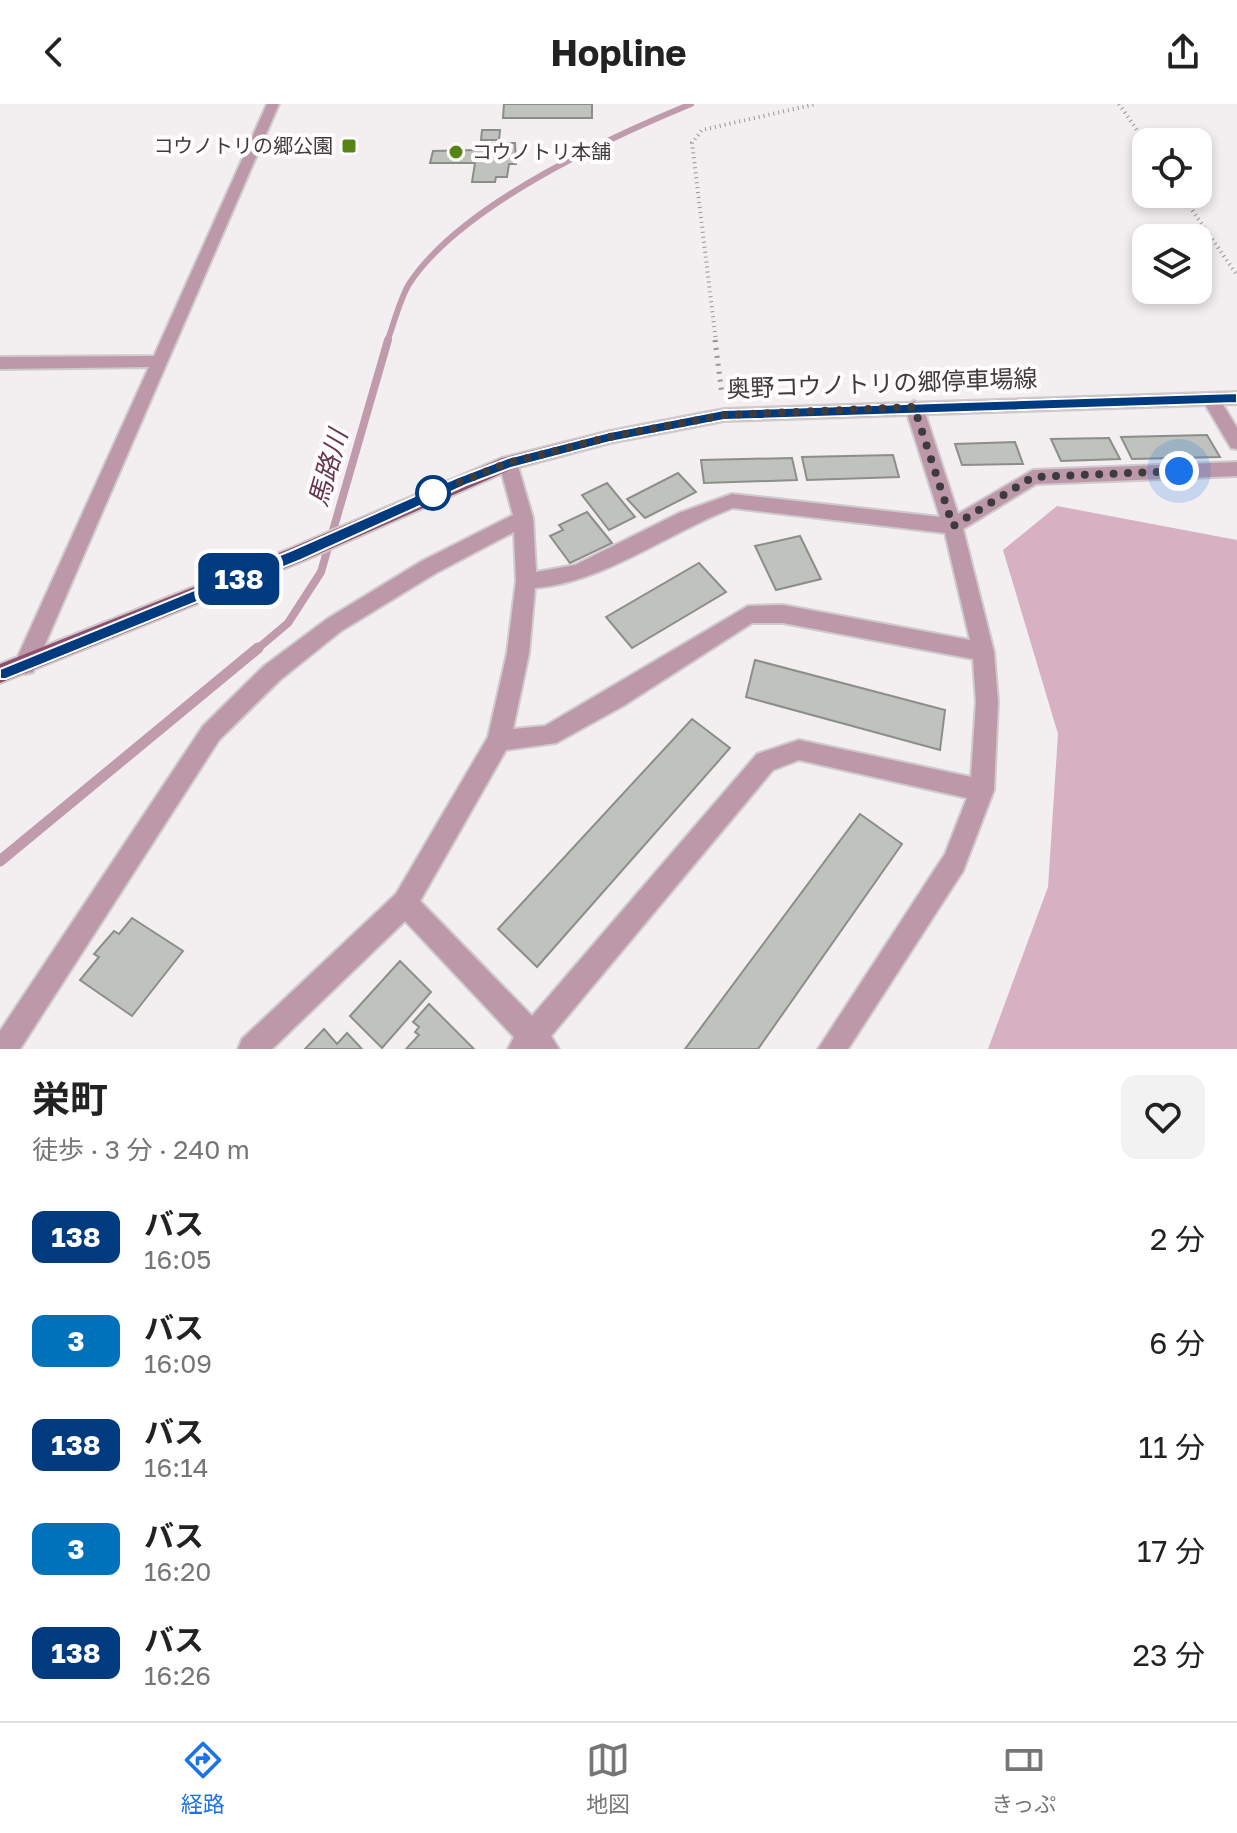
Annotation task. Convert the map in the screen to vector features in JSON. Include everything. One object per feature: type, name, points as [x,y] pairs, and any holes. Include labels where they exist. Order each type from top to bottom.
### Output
[{"type":"main road","name":"奥野コウノトリの郷停車場線","points":[[0,674],[296,555],[508,463],[610,437],[724,415],[1237,398]]},
{"type":"street","points":[[25,665],[273,104]]},
{"type":"street","points":[[0,363],[161,361]]},
{"type":"street","points":[[1211,399],[1237,443]]},
{"type":"street","points":[[832,1049],[954,862],[982,790],[987,702],[983,652],[953,526],[914,407]]},
{"type":"street","points":[[252,1049],[405,903],[499,740],[518,653],[526,581],[523,518],[508,463]]},
{"type":"street","points":[[526,581],[558,578],[581,571],[686,518],[732,501],[953,526],[1033,477],[1237,469]]},
{"type":"street","points":[[4,1049],[211,733],[272,673],[334,625],[429,567],[523,518]]},
{"type":"street","points":[[499,740],[548,736],[615,699],[748,615],[783,614],[983,652]]},
{"type":"street","points":[[405,903],[533,1045],[765,762],[799,750],[982,790]]},
{"type":"path","points":[[724,415],[692,143],[702,130],[816,104]]},
{"type":"path","points":[[1119,104],[1136,128]]},
{"type":"path","points":[[1191,208],[1237,275]]},
{"type":"shaded area","points":[[1057,506],[1237,540],[1237,1049],[988,1049],[1048,887],[1058,734],[1003,550]]},
{"type":"building","points":[[504,104],[592,104],[592,118],[503,118]]},
{"type":"building","points":[[482,130],[500,130],[499,140],[481,140]]},
{"type":"building","points":[[478,143],[515,143],[516,164],[509,164],[507,177],[496,177],[495,182],[472,182],[475,163],[430,163],[433,151],[476,150]]},
{"type":"building","points":[[1207,435],[1220,457],[1132,459],[1121,437]]},
{"type":"building","points":[[1109,438],[1120,459],[1061,461],[1051,439]]},
{"type":"building","points":[[1015,442],[1023,464],[962,465],[955,444]]},
{"type":"building","points":[[893,455],[899,477],[807,480],[802,457]]},
{"type":"building","points":[[792,458],[797,480],[704,483],[701,460]]},
{"type":"building","points":[[678,473],[696,492],[645,518],[627,499]]},
{"type":"building","points":[[607,483],[635,517],[609,530],[582,495]]},
{"type":"building","points":[[587,512],[612,543],[570,563],[550,536],[563,530],[559,525]]},
{"type":"building","points":[[800,536],[821,579],[776,590],[755,546]]},
{"type":"building","points":[[699,563],[726,592],[632,648],[606,617]]},
{"type":"building","points":[[755,660],[945,710],[940,750],[746,697]]},
{"type":"building","points":[[692,719],[730,748],[537,967],[498,929]]},
{"type":"building","points":[[860,814],[902,844],[758,1049],[685,1049]]},
{"type":"building","points":[[132,918],[183,951],[132,1016],[80,980],[99,957],[94,954],[114,931],[119,934]]},
{"type":"building","points":[[400,961],[431,992],[382,1048],[350,1016]]},
{"type":"building","points":[[429,1004],[474,1049],[406,1049],[419,1035],[415,1032],[419,1027],[413,1022]]},
{"type":"building","points":[[324,1029],[337,1044],[347,1033],[362,1049],[305,1049]]},
{"type":"waterway","name":"馬路川","points":[[387,342],[409,284],[432,255],[463,228],[537,178],[618,136],[691,104]]},
{"type":"waterway","name":"馬路川","points":[[256,650],[288,623],[321,572],[388,340]]},
{"type":"waterway","name":"馬路川","points":[[0,861],[258,648]]},
{"type":"bus line","name":"138","points":[[0,674],[89,641],[296,555],[461,481],[508,463],[610,437],[724,415],[1237,398]]},
{"type":"place","name":"コウノトリの郷公園","points":[[349,146]]},
{"type":"place","name":"コウノトリ本舗","points":[[456,152]]},
{"type":"route","points":[[433,493],[508,463],[610,437],[724,415],[914,407],[953,526],[1033,477],[1179,471]]}]
